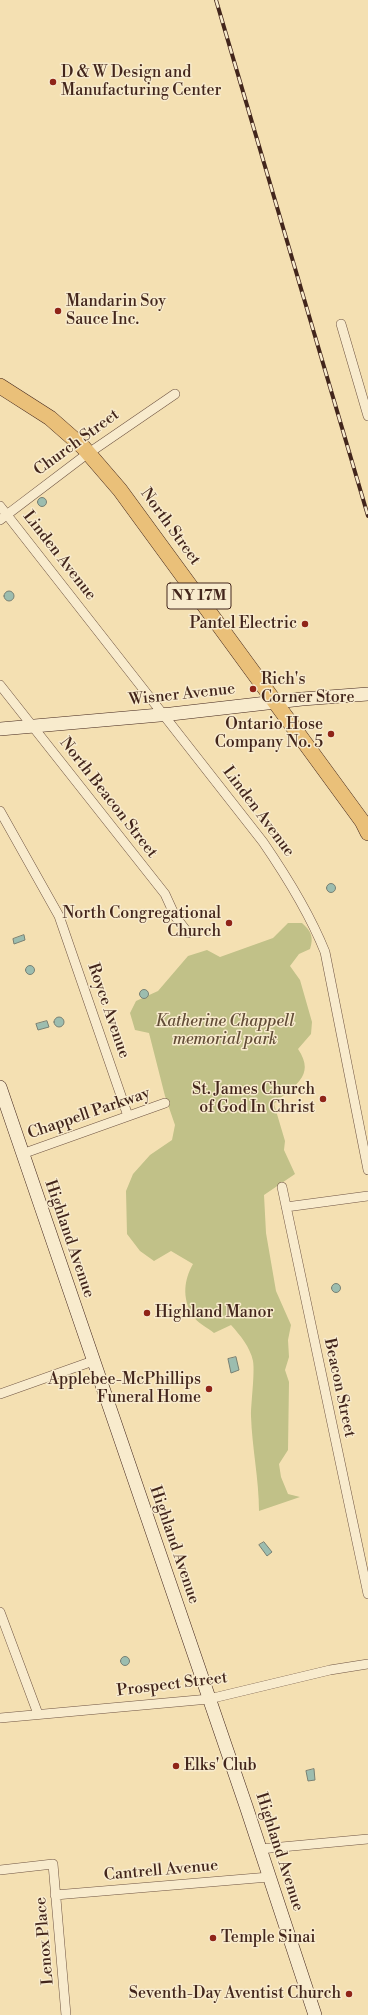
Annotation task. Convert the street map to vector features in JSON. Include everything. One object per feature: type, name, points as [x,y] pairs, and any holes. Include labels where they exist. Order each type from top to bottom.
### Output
[{"type":"main road","name":"North Street","points":[[0,386],[50,418],[89,452],[120,490],[276,702],[362,821],[368,833]]},
{"type":"street","points":[[341,324],[368,416]]},
{"type":"street","name":"Church Street","points":[[4,518],[89,452],[175,394]]},
{"type":"street","name":"Linden Avenue","points":[[0,506],[4,518],[164,715],[263,842],[293,885],[315,926],[325,952],[368,1170]]},
{"type":"street","name":"North Beacon Street","points":[[0,685],[165,894],[176,916],[188,933]]},
{"type":"street","name":"Wisner Avenue","points":[[0,729],[164,715],[276,702],[368,694]]},
{"type":"street","name":"Royce Avenue","points":[[0,811],[58,916],[128,1116]]},
{"type":"street","name":"Highland Avenue","points":[[0,1087],[260,1849],[268,1877],[315,2015]]},
{"type":"street","name":"Chappell Parkway","points":[[22,1154],[165,1103]]},
{"type":"street","name":"Beacon Street","points":[[282,1187],[368,1594]]},
{"type":"street","points":[[286,1207],[368,1196]]},
{"type":"street","points":[[0,1394],[93,1361]]},
{"type":"street","points":[[0,1612],[38,1714]]},
{"type":"street","name":"Prospect Street","points":[[0,1718],[184,1700],[209,1699],[330,1670],[368,1664]]},
{"type":"street","points":[[260,1849],[368,1839]]},
{"type":"street","name":"Lenox Place","points":[[0,1870],[54,1864],[66,2015]]},
{"type":"street","name":"Cantrell Avenue","points":[[56,1895],[268,1877]]},
{"type":"green space","name":"Katherine Chappell memorial park","points":[[288,923],[302,923],[310,932],[312,938],[310,949],[299,954],[290,966],[300,980],[312,1022],[311,1034],[298,1049],[305,1067],[304,1074],[295,1086],[274,1104],[285,1141],[284,1150],[295,1174],[264,1195],[266,1233],[276,1291],[291,1325],[288,1340],[289,1357],[285,1370],[289,1382],[288,1450],[279,1464],[281,1477],[288,1494],[300,1497],[259,1511],[251,1416],[253,1361],[250,1351],[231,1325],[214,1333],[192,1315],[187,1302],[185,1289],[193,1264],[171,1251],[154,1261],[140,1251],[127,1234],[126,1191],[133,1174],[150,1155],[172,1140],[175,1125],[165,1096],[149,1033],[135,1030],[130,1013],[136,1001],[158,991],[188,956],[207,950],[220,957],[273,938]]},
{"type":"shaded area","points":[[42,497],[47,502],[42,507],[37,502]]},
{"type":"shaded area","points":[[9,591],[14,596],[9,601],[4,596]]},
{"type":"shaded area","points":[[331,883],[336,888],[331,893],[326,888]]},
{"type":"shaded area","points":[[24,935],[25,940],[14,944],[13,939]]},
{"type":"shaded area","points":[[30,965],[35,970],[30,975],[25,970]]},
{"type":"shaded area","points":[[144,989],[149,994],[144,999],[139,994]]},
{"type":"shaded area","points":[[59,1017],[64,1022],[59,1027],[54,1022]]},
{"type":"shaded area","points":[[47,1021],[49,1027],[38,1030],[36,1024]]},
{"type":"shaded area","points":[[334,1284],[338,1284],[340,1288],[338,1292],[334,1292],[332,1290],[332,1286]]},
{"type":"shaded area","points":[[236,1357],[239,1370],[231,1373],[228,1359]]},
{"type":"shaded area","points":[[264,1542],[272,1552],[267,1556],[259,1545]]},
{"type":"shaded area","points":[[123,1657],[127,1657],[129,1661],[127,1665],[123,1665],[121,1663],[121,1659]]},
{"type":"shaded area","points":[[314,1769],[315,1780],[308,1781],[306,1771]]},
{"type":"railway","points":[[216,0],[368,516]]},
{"type":"place","name":"D & W Design and Manufacturing Center","points":[[53,82]]},
{"type":"place","name":"Mandarin Soy Sauce Inc.","points":[[58,311]]},
{"type":"place","name":"Pantel Electric","points":[[305,624]]},
{"type":"place","name":"Rich's Corner Store","points":[[253,689]]},
{"type":"place","name":"Ontario Hose Company No. 5","points":[[331,734]]},
{"type":"place","name":"North Congregational Church","points":[[229,923]]},
{"type":"place","name":"St. James Church of God In Christ","points":[[323,1099]]},
{"type":"place","name":"Highland Manor","points":[[147,1313]]},
{"type":"place","name":"Applebee-McPhillips Funeral Home","points":[[209,1389]]},
{"type":"place","name":"Elks' Club","points":[[176,1766]]},
{"type":"place","name":"Temple Sinai","points":[[213,1938]]},
{"type":"place","name":"Seventh-Day Aventist Church","points":[[349,1994]]}]
